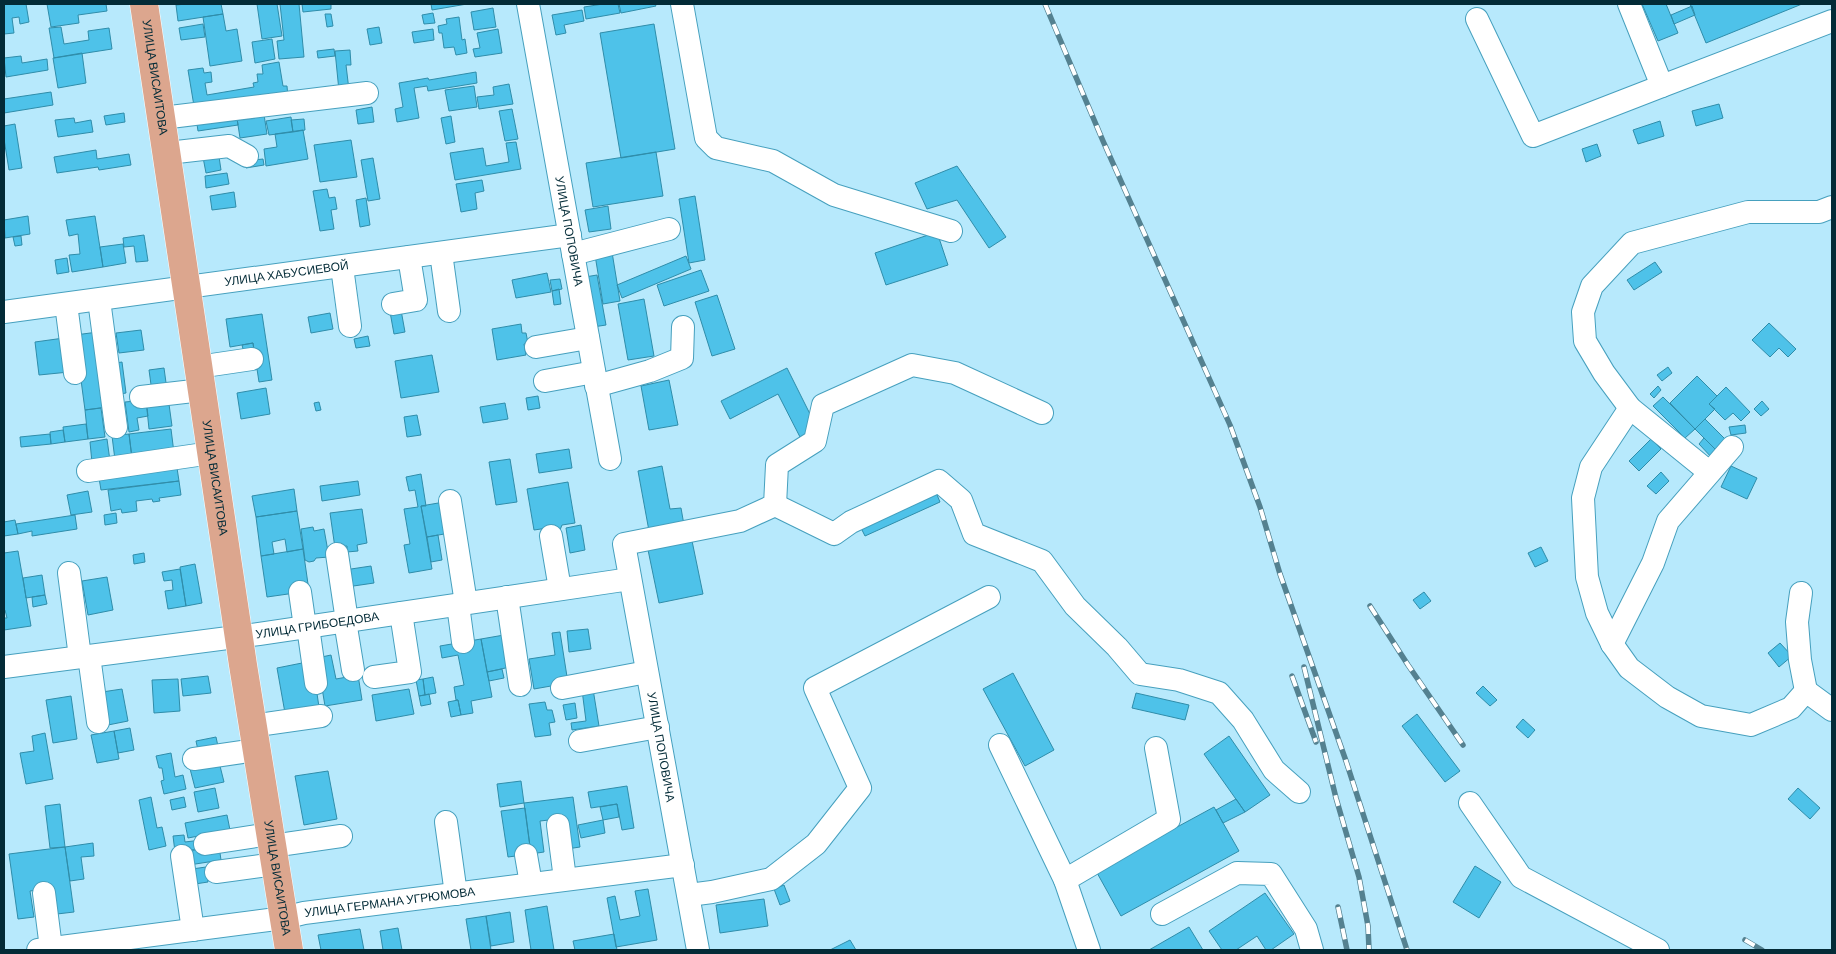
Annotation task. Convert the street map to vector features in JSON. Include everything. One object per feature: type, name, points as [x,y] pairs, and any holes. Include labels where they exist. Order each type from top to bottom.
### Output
[{"type":"main road","name":"УЛИЦА ВИСАИТОВА","points":[[144,4],[168,153],[186,288],[238,636],[289,950]]},
{"type":"street","name":"УЛИЦА ПОПОВИЧА","points":[[528,4],[610,459]]},
{"type":"street","points":[[682,4],[706,138],[716,148],[773,161],[834,195],[951,231]]},
{"type":"street","points":[[1629,4],[1662,86]]},
{"type":"street","points":[[1477,20],[1533,136],[1832,20]]},
{"type":"street","points":[[162,118],[367,93]]},
{"type":"street","points":[[168,153],[229,146],[247,156]]},
{"type":"street","points":[[1709,472],[1630,408],[1604,373],[1585,341],[1583,312],[1592,286],[1632,243],[1748,212],[1819,212],[1832,207]]},
{"type":"street","name":"УЛИЦА ХАБУСИЕВОЙ","points":[[4,312],[441,253],[572,245],[669,229]]},
{"type":"street","points":[[441,253],[449,311]]},
{"type":"street","points":[[394,304],[416,300],[409,257]]},
{"type":"street","points":[[342,267],[350,326]]},
{"type":"street","points":[[99,300],[116,427]]},
{"type":"street","points":[[66,304],[75,372]]},
{"type":"street","points":[[545,381],[595,379],[650,371],[682,358],[683,327]]},
{"type":"street","points":[[536,347],[588,338]]},
{"type":"street","points":[[141,397],[200,379],[252,359]]},
{"type":"street","points":[[1042,413],[954,373],[912,366],[823,405],[816,441],[777,465],[775,505],[834,534],[851,522],[939,481],[961,500],[974,534],[1042,561],[1076,606],[1117,647],[1140,674],[1179,680],[1218,693],[1243,720],[1274,770],[1299,792]]},
{"type":"street","points":[[1630,408],[1590,467],[1583,498],[1588,577],[1597,613],[1612,644],[1629,668],[1668,697],[1701,716],[1751,725],[1792,708],[1806,691]]},
{"type":"street","points":[[1612,644],[1653,563],[1668,521],[1732,447]]},
{"type":"street","points":[[88,471],[211,453]]},
{"type":"street","points":[[450,501],[462,604],[463,642]]},
{"type":"street","name":"УЛИЦА ПОПОВИЧА","points":[[698,950],[624,544],[740,521],[775,505]]},
{"type":"street","points":[[551,536],[560,589]]},
{"type":"street","points":[[331,559],[353,670]]},
{"type":"street","points":[[69,572],[98,722]]},
{"type":"street","name":"УЛИЦА ГРИБОЕДОВА","points":[[4,667],[342,622],[630,579]]},
{"type":"street","points":[[300,592],[316,683]]},
{"type":"street","points":[[1801,594],[1797,622],[1800,660],[1806,691],[1832,710]]},
{"type":"street","points":[[507,597],[520,684]]},
{"type":"street","points":[[689,895],[771,879],[816,844],[860,788],[815,688],[989,597]]},
{"type":"street","points":[[374,677],[410,672],[401,613]]},
{"type":"street","points":[[562,688],[647,672]]},
{"type":"street","points":[[194,759],[321,716]]},
{"type":"street","points":[[580,741],[658,727]]},
{"type":"street","points":[[1000,745],[1064,880],[1089,950]]},
{"type":"street","points":[[1064,880],[1169,819],[1156,748]]},
{"type":"street","points":[[1470,803],[1521,877],[1658,950]]},
{"type":"street","points":[[446,822],[456,894]]},
{"type":"street","points":[[558,825],[565,879]]},
{"type":"street","points":[[205,844],[272,848],[341,836]]},
{"type":"street","points":[[216,872],[272,848]]},
{"type":"street","points":[[526,855],[531,884]]},
{"type":"street","points":[[182,856],[193,930]]},
{"type":"street","name":"УЛИЦА ГЕРМАНА УГРЮМОВА","points":[[44,949],[284,918],[304,913],[683,865]]},
{"type":"street","points":[[1162,914],[1237,873],[1271,874],[1306,929],[1312,950]]},
{"type":"street","points":[[44,893],[44,949]]},
{"type":"building","points":[[4,4],[26,4],[29,22],[20,24],[19,17],[12,18],[14,33],[4,34]]},
{"type":"building","points":[[47,4],[106,4],[107,11],[78,15],[79,23],[51,27]]},
{"type":"building","points":[[221,4],[223,14],[178,21],[176,5]]},
{"type":"building","points":[[257,4],[277,4],[282,36],[262,39]]},
{"type":"building","points":[[280,4],[299,4],[304,57],[279,59],[277,41],[284,40]]},
{"type":"building","points":[[302,4],[331,4],[331,9],[303,12]]},
{"type":"building","points":[[431,4],[467,4],[432,10]]},
{"type":"building","points":[[618,4],[620,13],[586,19],[584,7]]},
{"type":"building","points":[[619,4],[655,4],[656,6],[621,13]]},
{"type":"building","points":[[1642,4],[1666,4],[1678,33],[1658,41]]},
{"type":"building","points":[[1690,4],[1802,4],[1706,43]]},
{"type":"building","points":[[1692,6],[1695,15],[1674,24],[1671,15]]},
{"type":"building","points":[[493,8],[496,27],[474,30],[471,12]]},
{"type":"building","points":[[582,10],[584,21],[564,25],[566,33],[556,35],[552,15]]},
{"type":"building","points":[[433,13],[435,23],[424,24],[422,15]]},
{"type":"building","points":[[223,14],[226,31],[237,29],[242,61],[210,66],[203,17]]},
{"type":"building","points":[[325,14],[331,14],[333,26],[327,27]]},
{"type":"building","points":[[459,17],[462,40],[465,39],[467,53],[456,55],[454,47],[444,48],[442,33],[439,33],[438,26],[447,24],[446,19]]},
{"type":"building","points":[[203,24],[205,37],[181,40],[179,28]]},
{"type":"building","points":[[654,24],[675,149],[621,158],[600,33]]},
{"type":"building","points":[[61,27],[64,44],[89,40],[88,31],[109,28],[112,49],[54,58],[49,28]]},
{"type":"building","points":[[379,27],[382,43],[370,45],[367,29]]},
{"type":"building","points":[[433,29],[434,40],[414,43],[412,32]]},
{"type":"building","points":[[498,29],[502,53],[475,57],[473,49],[480,48],[477,33]]},
{"type":"building","points":[[272,39],[275,59],[255,63],[252,42]]},
{"type":"building","points":[[334,49],[335,56],[318,58],[317,51]]},
{"type":"building","points":[[350,50],[351,65],[346,65],[349,90],[339,91],[335,51]]},
{"type":"building","points":[[82,53],[86,83],[58,88],[53,58]]},
{"type":"building","points":[[21,56],[22,63],[47,59],[48,70],[6,77],[4,58]]},
{"type":"building","points":[[279,62],[283,86],[287,86],[288,98],[195,112],[188,70],[203,68],[204,73],[211,72],[212,82],[205,83],[207,95],[254,87],[253,83],[258,82],[257,74],[263,74],[262,65]]},
{"type":"building","points":[[476,72],[477,83],[428,91],[427,86],[414,88],[419,118],[397,122],[395,109],[403,107],[399,83]]},
{"type":"building","points":[[509,84],[513,104],[479,109],[477,97],[494,95],[493,87]]},
{"type":"building","points":[[474,86],[477,107],[449,111],[445,90]]},
{"type":"building","points":[[51,92],[53,105],[4,113],[4,99]]},
{"type":"building","points":[[1719,104],[1723,118],[1696,126],[1692,111]]},
{"type":"building","points":[[372,107],[374,122],[358,124],[356,110]]},
{"type":"building","points":[[263,108],[267,134],[240,138],[236,112]]},
{"type":"building","points":[[512,109],[518,139],[505,141],[499,111]]},
{"type":"building","points":[[236,112],[238,125],[198,131],[196,118]]},
{"type":"building","points":[[124,113],[125,122],[106,125],[104,116]]},
{"type":"building","points":[[451,116],[455,142],[446,144],[441,118]]},
{"type":"building","points":[[291,117],[293,132],[269,135],[266,121]]},
{"type":"building","points":[[74,118],[75,123],[91,120],[93,132],[58,137],[55,120]]},
{"type":"building","points":[[304,119],[305,130],[293,132],[291,120]]},
{"type":"building","points":[[1660,121],[1664,136],[1638,144],[1633,130]]},
{"type":"building","points":[[15,124],[22,168],[9,170],[4,126]]},
{"type":"building","points":[[303,130],[308,159],[266,166],[264,149],[277,147],[275,134]]},
{"type":"building","points":[[351,140],[357,177],[320,182],[314,145]]},
{"type":"building","points":[[516,142],[521,169],[455,180],[450,153],[483,148],[486,166],[509,162],[506,143]]},
{"type":"building","points":[[1597,144],[1601,156],[1586,162],[1582,149]]},
{"type":"building","points":[[96,150],[97,159],[129,154],[131,165],[99,170],[98,167],[57,173],[54,157]]},
{"type":"building","points":[[218,150],[221,170],[206,173],[202,152]]},
{"type":"building","points":[[656,152],[663,196],[593,207],[586,163]]},
{"type":"building","points":[[373,158],[380,199],[368,201],[361,160]]},
{"type":"building","points":[[263,159],[264,165],[246,168],[245,161]]},
{"type":"building","points":[[957,166],[1006,237],[989,248],[957,200],[927,209],[915,183]]},
{"type":"building","points":[[227,173],[229,184],[206,188],[205,176]]},
{"type":"building","points":[[482,180],[484,191],[475,193],[477,209],[461,212],[456,184]]},
{"type":"building","points":[[327,189],[329,198],[335,197],[337,209],[331,210],[334,229],[320,231],[313,191]]},
{"type":"building","points":[[234,192],[236,207],[212,210],[210,196]]},
{"type":"building","points":[[695,196],[705,260],[689,263],[679,199]]},
{"type":"building","points":[[366,198],[370,225],[360,227],[356,200]]},
{"type":"building","points":[[608,206],[611,229],[589,232],[585,210]]},
{"type":"building","points":[[28,216],[30,234],[5,238],[4,220]]},
{"type":"building","points":[[95,216],[103,267],[72,272],[69,255],[80,254],[78,234],[69,236],[66,220]]},
{"type":"building","points":[[937,232],[948,265],[886,285],[875,253]]},
{"type":"building","points":[[144,235],[148,261],[136,262],[134,246],[124,247],[123,238]]},
{"type":"building","points":[[21,236],[22,245],[15,246],[13,237]]},
{"type":"building","points":[[123,244],[126,263],[103,267],[100,247]]},
{"type":"building","points":[[612,252],[620,301],[603,304],[595,255]]},
{"type":"building","points":[[686,256],[691,269],[622,298],[617,285]]},
{"type":"building","points":[[67,258],[69,272],[57,274],[55,260]]},
{"type":"building","points":[[1655,262],[1662,272],[1634,290],[1627,280]]},
{"type":"building","points":[[701,270],[709,291],[664,306],[657,285]]},
{"type":"building","points":[[547,273],[551,292],[516,298],[512,280]]},
{"type":"building","points":[[597,275],[606,325],[593,327],[585,277]]},
{"type":"building","points":[[560,279],[562,289],[552,291],[550,280]]},
{"type":"building","points":[[559,289],[561,304],[554,305],[552,291]]},
{"type":"building","points":[[717,295],[735,349],[712,356],[695,302]]},
{"type":"building","points":[[644,299],[654,356],[628,360],[618,304]]},
{"type":"building","points":[[401,310],[405,332],[394,334],[390,312]]},
{"type":"building","points":[[330,313],[333,329],[311,333],[308,317]]},
{"type":"building","points":[[262,314],[272,380],[259,382],[253,343],[230,347],[226,319]]},
{"type":"building","points":[[1769,323],[1796,349],[1788,357],[1779,348],[1770,357],[1752,340]]},
{"type":"building","points":[[521,324],[522,333],[526,333],[528,343],[524,344],[526,355],[497,360],[492,329]]},
{"type":"building","points":[[141,330],[144,350],[119,353],[116,333]]},
{"type":"building","points":[[98,332],[107,407],[85,410],[75,335]]},
{"type":"building","points":[[368,336],[370,346],[356,348],[354,339]]},
{"type":"building","points":[[64,338],[69,372],[39,375],[35,342]]},
{"type":"building","points":[[253,343],[254,351],[244,353],[242,345]]},
{"type":"building","points":[[432,355],[439,392],[401,398],[395,361]]},
{"type":"building","points":[[122,362],[126,393],[114,395],[110,364]]},
{"type":"building","points":[[1668,367],[1672,373],[1662,381],[1657,375]]},
{"type":"building","points":[[164,368],[167,390],[152,392],[149,370]]},
{"type":"building","points":[[787,368],[817,428],[800,437],[778,394],[730,419],[721,401]]},
{"type":"building","points":[[1697,376],[1717,396],[1709,404],[1715,409],[1695,429],[1670,403]]},
{"type":"building","points":[[669,380],[678,425],[649,430],[641,386]]},
{"type":"building","points":[[1658,386],[1661,390],[1654,398],[1650,394]]},
{"type":"building","points":[[1726,387],[1750,412],[1741,421],[1733,413],[1725,420],[1709,404]]},
{"type":"building","points":[[266,388],[270,414],[241,419],[237,393]]},
{"type":"building","points":[[538,396],[540,408],[528,410],[526,398]]},
{"type":"building","points":[[168,397],[172,426],[149,429],[146,400]]},
{"type":"building","points":[[1663,397],[1695,429],[1685,438],[1653,406]]},
{"type":"building","points":[[146,400],[148,416],[137,418],[139,430],[129,432],[125,402]]},
{"type":"building","points":[[1762,401],[1769,409],[1761,416],[1754,409]]},
{"type":"building","points":[[319,402],[321,410],[316,411],[314,403]]},
{"type":"building","points":[[505,403],[508,419],[483,423],[480,407]]},
{"type":"building","points":[[101,408],[105,437],[88,439],[85,410]]},
{"type":"building","points":[[417,415],[421,435],[407,437],[404,417]]},
{"type":"building","points":[[1705,419],[1729,443],[1719,453],[1695,429]]},
{"type":"building","points":[[86,424],[88,439],[65,442],[63,427]]},
{"type":"building","points":[[1745,425],[1746,433],[1731,435],[1729,427]]},
{"type":"building","points":[[171,429],[174,453],[132,458],[129,434]]},
{"type":"building","points":[[63,430],[65,442],[51,444],[50,432]]},
{"type":"building","points":[[50,434],[51,444],[21,447],[20,437]]},
{"type":"building","points":[[129,434],[132,458],[115,460],[112,436]]},
{"type":"building","points":[[1704,438],[1719,453],[1713,459],[1699,444]]},
{"type":"building","points":[[107,439],[110,461],[92,463],[90,442]]},
{"type":"building","points":[[1651,439],[1661,449],[1639,471],[1629,461]]},
{"type":"building","points":[[569,449],[572,468],[539,473],[536,454]]},
{"type":"building","points":[[510,459],[517,502],[496,505],[489,462]]},
{"type":"building","points":[[662,466],[670,509],[681,508],[684,525],[649,531],[638,471]]},
{"type":"building","points":[[1731,466],[1757,478],[1747,499],[1721,487]]},
{"type":"building","points":[[177,468],[179,481],[101,490],[99,478]]},
{"type":"building","points":[[1661,472],[1669,481],[1656,494],[1647,486]]},
{"type":"building","points":[[421,474],[426,506],[421,506],[432,569],[409,573],[404,545],[410,544],[404,509],[418,507],[415,490],[409,491],[406,477]]},
{"type":"building","points":[[179,481],[181,495],[159,498],[160,501],[153,502],[152,499],[136,501],[137,511],[122,513],[121,509],[111,511],[108,490]]},
{"type":"building","points":[[358,481],[360,495],[322,501],[320,486]]},
{"type":"building","points":[[568,482],[575,523],[562,525],[560,530],[552,532],[548,528],[534,530],[527,489]]},
{"type":"building","points":[[294,489],[297,511],[256,517],[252,496]]},
{"type":"building","points":[[935,490],[940,502],[865,536],[859,524]]},
{"type":"building","points":[[88,491],[92,512],[71,515],[67,495]]},
{"type":"building","points":[[444,502],[450,533],[427,537],[421,506]]},
{"type":"building","points":[[362,509],[367,543],[357,545],[358,551],[347,552],[347,546],[335,548],[330,513]]},
{"type":"building","points":[[297,511],[303,549],[287,552],[285,539],[272,542],[274,554],[261,556],[256,517]]},
{"type":"building","points":[[116,513],[117,523],[105,525],[104,515]]},
{"type":"building","points":[[75,515],[77,529],[32,536],[32,531],[18,534],[16,524]]},
{"type":"building","points":[[15,520],[18,534],[4,536],[4,522]]},
{"type":"building","points":[[581,525],[585,550],[570,553],[566,528]]},
{"type":"building","points":[[313,527],[314,531],[324,529],[329,557],[316,558],[314,561],[309,562],[305,560],[301,529]]},
{"type":"building","points":[[438,535],[442,560],[431,562],[427,537]]},
{"type":"building","points":[[691,536],[703,594],[659,603],[647,545]]},
{"type":"building","points":[[1541,547],[1548,561],[1535,567],[1528,553]]},
{"type":"building","points":[[303,549],[309,591],[267,597],[261,556]]},
{"type":"building","points":[[18,551],[31,626],[4,630],[4,618],[7,618],[4,611],[4,553]]},
{"type":"building","points":[[144,553],[145,562],[134,564],[133,555]]},
{"type":"building","points":[[195,564],[202,603],[186,606],[180,567]]},
{"type":"building","points":[[371,566],[374,583],[333,589],[331,572]]},
{"type":"building","points":[[180,569],[186,606],[168,609],[165,591],[173,590],[172,580],[164,581],[162,572]]},
{"type":"building","points":[[42,575],[45,595],[26,598],[23,578]]},
{"type":"building","points":[[107,577],[113,610],[88,615],[82,581]]},
{"type":"building","points":[[1424,592],[1431,601],[1420,609],[1413,600]]},
{"type":"building","points":[[45,595],[47,604],[33,607],[32,597]]},
{"type":"building","points":[[588,629],[591,649],[569,652],[567,631]]},
{"type":"building","points":[[560,632],[568,683],[534,689],[529,659],[555,655],[552,633]]},
{"type":"building","points":[[504,635],[510,667],[487,672],[481,639]]},
{"type":"building","points":[[481,639],[492,697],[471,701],[473,713],[461,715],[454,687],[464,685],[458,655],[442,658],[440,646]]},
{"type":"building","points":[[1780,643],[1792,656],[1779,667],[1768,653]]},
{"type":"building","points":[[331,655],[336,679],[358,675],[362,700],[325,706],[317,658]]},
{"type":"building","points":[[307,662],[316,687],[319,707],[285,713],[277,668]]},
{"type":"building","points":[[502,669],[504,678],[489,681],[487,672]]},
{"type":"building","points":[[1013,673],[1054,750],[1025,766],[983,689]]},
{"type":"building","points":[[208,676],[211,693],[183,696],[181,679]]},
{"type":"building","points":[[433,677],[436,693],[425,695],[423,679]]},
{"type":"building","points":[[178,679],[180,711],[154,713],[152,680]]},
{"type":"building","points":[[423,679],[425,695],[419,696],[416,680]]},
{"type":"building","points":[[1483,686],[1497,700],[1490,706],[1476,693]]},
{"type":"building","points":[[122,689],[128,721],[108,725],[102,692]]},
{"type":"building","points":[[409,689],[414,714],[376,721],[372,695]]},
{"type":"building","points":[[593,689],[599,726],[572,730],[571,723],[586,721],[582,690]]},
{"type":"building","points":[[1136,693],[1189,705],[1185,720],[1132,708]]},
{"type":"building","points":[[429,694],[431,704],[421,706],[419,696]]},
{"type":"building","points":[[71,696],[77,739],[53,743],[46,700]]},
{"type":"building","points":[[458,700],[461,715],[451,717],[448,702]]},
{"type":"building","points":[[545,702],[547,710],[552,710],[555,722],[549,723],[551,735],[535,737],[529,704]]},
{"type":"building","points":[[575,703],[577,718],[566,720],[563,705]]},
{"type":"building","points":[[1417,714],[1460,771],[1445,782],[1402,726]]},
{"type":"building","points":[[1523,719],[1535,730],[1528,738],[1516,727]]},
{"type":"building","points":[[130,728],[134,750],[118,753],[114,731]]},
{"type":"building","points":[[114,731],[119,759],[97,763],[91,735]]},
{"type":"building","points":[[45,733],[53,779],[26,784],[20,753],[34,751],[32,736]]},
{"type":"building","points":[[1229,736],[1270,795],[1245,812],[1204,754]]},
{"type":"building","points":[[216,737],[219,751],[199,755],[196,741]]},
{"type":"building","points":[[171,753],[175,777],[183,775],[186,789],[164,794],[161,781],[164,780],[162,768],[159,768],[156,756]]},
{"type":"building","points":[[218,758],[224,782],[195,788],[189,765]]},
{"type":"building","points":[[328,771],[337,819],[304,825],[295,776]]},
{"type":"building","points":[[521,781],[524,803],[500,807],[497,784]]},
{"type":"building","points":[[627,786],[634,828],[622,830],[617,804],[591,808],[588,792]]},
{"type":"building","points":[[215,788],[219,808],[198,812],[194,792]]},
{"type":"building","points":[[1798,788],[1820,808],[1810,819],[1788,799]]},
{"type":"building","points":[[151,797],[157,828],[162,827],[166,846],[149,850],[139,800]]},
{"type":"building","points":[[184,797],[186,807],[172,810],[170,800]]},
{"type":"building","points":[[573,797],[580,847],[567,849],[549,820],[540,821],[544,852],[531,854],[524,803]]},
{"type":"building","points":[[1236,799],[1245,812],[1223,823],[1216,810]]},
{"type":"building","points":[[60,804],[65,847],[50,848],[45,806]]},
{"type":"building","points":[[617,804],[619,817],[603,820],[600,807]]},
{"type":"building","points":[[1214,807],[1239,851],[1121,916],[1096,871]]},
{"type":"building","points":[[525,808],[531,854],[508,857],[501,811]]},
{"type":"building","points":[[227,815],[230,830],[188,838],[185,823]]},
{"type":"building","points":[[603,820],[605,833],[581,838],[578,825]]},
{"type":"building","points":[[184,835],[185,842],[201,840],[202,849],[175,852],[173,836]]},
{"type":"building","points":[[93,843],[94,856],[81,857],[84,879],[70,881],[65,847]]},
{"type":"building","points":[[219,846],[221,860],[189,865],[187,851]]},
{"type":"building","points":[[65,847],[74,912],[57,914],[54,888],[30,891],[34,917],[18,919],[9,854]]},
{"type":"building","points":[[1475,866],[1501,882],[1479,918],[1453,902]]},
{"type":"building","points":[[206,867],[208,882],[195,884],[192,869]]},
{"type":"building","points":[[784,885],[790,901],[780,905],[774,889]]},
{"type":"building","points":[[648,889],[657,940],[616,947],[607,898],[615,896],[620,920],[640,916],[635,891]]},
{"type":"building","points":[[1265,893],[1294,934],[1271,950],[1266,950],[1257,936],[1236,950],[1222,950],[1209,931]]},
{"type":"building","points":[[764,899],[768,926],[720,933],[716,905]]},
{"type":"building","points":[[547,906],[554,950],[531,950],[525,910]]},
{"type":"building","points":[[510,912],[514,942],[491,946],[486,916]]},
{"type":"building","points":[[486,916],[491,950],[471,950],[466,919]]},
{"type":"building","points":[[1189,927],[1203,950],[1149,950]]},
{"type":"building","points":[[398,928],[402,950],[383,950],[380,931]]},
{"type":"building","points":[[360,929],[364,950],[321,950],[318,935]]},
{"type":"building","points":[[614,934],[617,950],[575,950],[573,941]]},
{"type":"building","points":[[850,940],[856,950],[830,950]]},
{"type":"railway","points":[[1045,4],[1103,141],[1230,425],[1260,507],[1280,574],[1346,761],[1407,950]]},
{"type":"railway","points":[[1370,606],[1463,745]]},
{"type":"railway","points":[[1304,667],[1336,798],[1359,877],[1368,926],[1369,950]]},
{"type":"railway","points":[[1292,676],[1316,742]]},
{"type":"railway","points":[[1338,907],[1347,950]]},
{"type":"railway","points":[[1745,940],[1762,950]]}]
